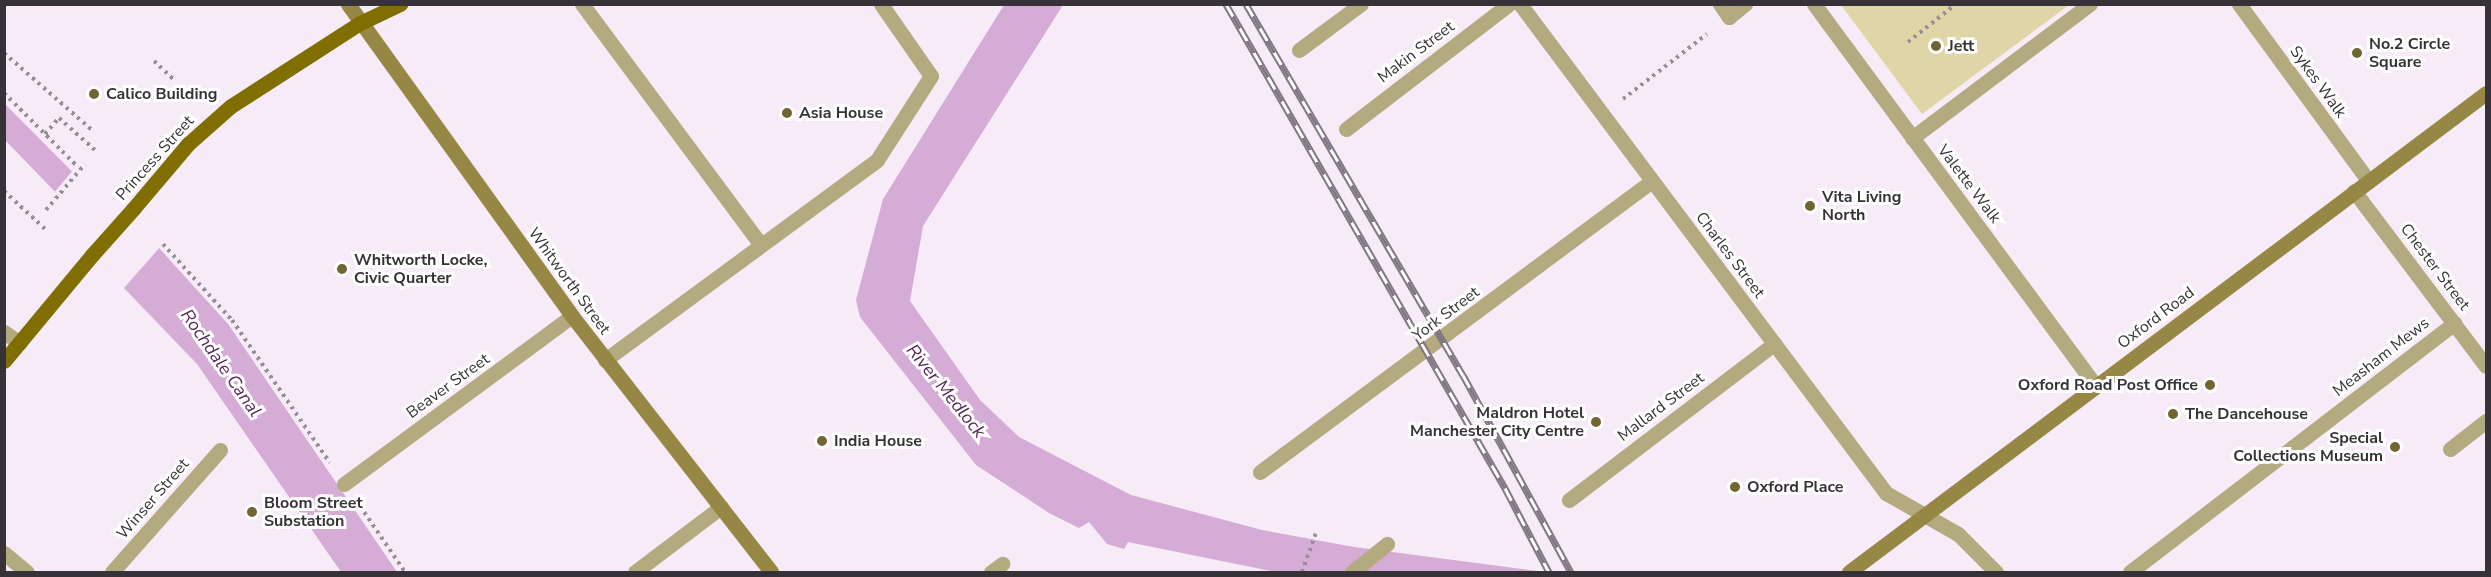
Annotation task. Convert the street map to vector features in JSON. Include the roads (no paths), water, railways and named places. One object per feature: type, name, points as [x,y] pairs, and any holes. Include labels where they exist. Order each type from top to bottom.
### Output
[{"type":"main road","name":"Whitworth Street","points":[[348,4],[358,24],[605,360],[771,573]]},
{"type":"main road","name":"Princess Street","points":[[4,361],[188,144],[231,105],[358,24],[400,4]]},
{"type":"main road","name":"Oxford Road","points":[[1849,573],[2368,180],[2487,93]]},
{"type":"street","points":[[582,4],[760,244]]},
{"type":"street","points":[[605,360],[877,160],[931,76],[881,4]]},
{"type":"street","points":[[1299,50],[1361,4]]},
{"type":"street","name":"Makin Street","points":[[1346,129],[1509,4]]},
{"type":"street","name":"Charles Street","points":[[1520,4],[1886,493],[1958,534],[1996,573]]},
{"type":"street","points":[[1724,11],[1745,4]]},
{"type":"street","name":"Valette Walk","points":[[1814,4],[2096,386]]},
{"type":"street","points":[[1912,138],[2090,4]]},
{"type":"street","name":"Sykes Walk","points":[[2239,4],[2368,180]]},
{"type":"street","name":"York Street","points":[[1260,472],[1652,181]]},
{"type":"street","name":"Chester Street","points":[[2354,191],[2487,366]]},
{"type":"street","name":"Beaver Street","points":[[344,484],[573,316]]},
{"type":"street","name":"Measham Mews","points":[[2130,573],[2454,323]]},
{"type":"street","points":[[4,332],[20,343]]},
{"type":"street","name":"Mallard Street","points":[[1569,500],[1774,344]]},
{"type":"street","points":[[2450,449],[2487,421]]},
{"type":"street","name":"Winser Street","points":[[112,573],[220,450]]},
{"type":"street","points":[[635,573],[721,507]]},
{"type":"street","points":[[1352,573],[1387,544]]},
{"type":"street","points":[[4,554],[27,573]]},
{"type":"water","name":"River Medlock","points":[[1004,5],[1063,5],[923,226],[910,301],[980,400],[1019,437],[1131,495],[1262,530],[1354,547],[1545,572],[1276,572],[1128,542],[1124,549],[1107,544],[1089,522],[1079,528],[1049,513],[976,465],[860,317],[856,300],[883,199]]},
{"type":"water","name":"Rochdale Canal","points":[[4,103],[140,240],[159,248],[228,324],[397,572],[341,572],[197,364],[124,288],[118,257],[5,140]]},
{"type":"railway","points":[[1226,4],[1505,488],[1549,572]]},
{"type":"railway","points":[[1246,4],[1463,375],[1571,572]]},
{"type":"place","name":"Jett","points":[[1936,46]]},
{"type":"place","name":"No.2 Circle Square","points":[[2357,53]]},
{"type":"place","name":"Calico Building","points":[[94,94]]},
{"type":"place","name":"Asia House","points":[[787,113]]},
{"type":"place","name":"Vita Living North","points":[[1810,206]]},
{"type":"place","name":"Whitworth Locke, Civic Quarter","points":[[342,269]]},
{"type":"place","name":"Oxford Road Post Office","points":[[2210,385]]},
{"type":"place","name":"The Dancehouse","points":[[2173,414]]},
{"type":"place","name":"Maldron Hotel Manchester City Centre","points":[[1596,422]]},
{"type":"place","name":"India House","points":[[822,441]]},
{"type":"place","name":"Special Collections Museum","points":[[2395,447]]},
{"type":"place","name":"Oxford Place","points":[[1735,487]]},
{"type":"place","name":"Bloom Street Substation","points":[[252,512]]}]
